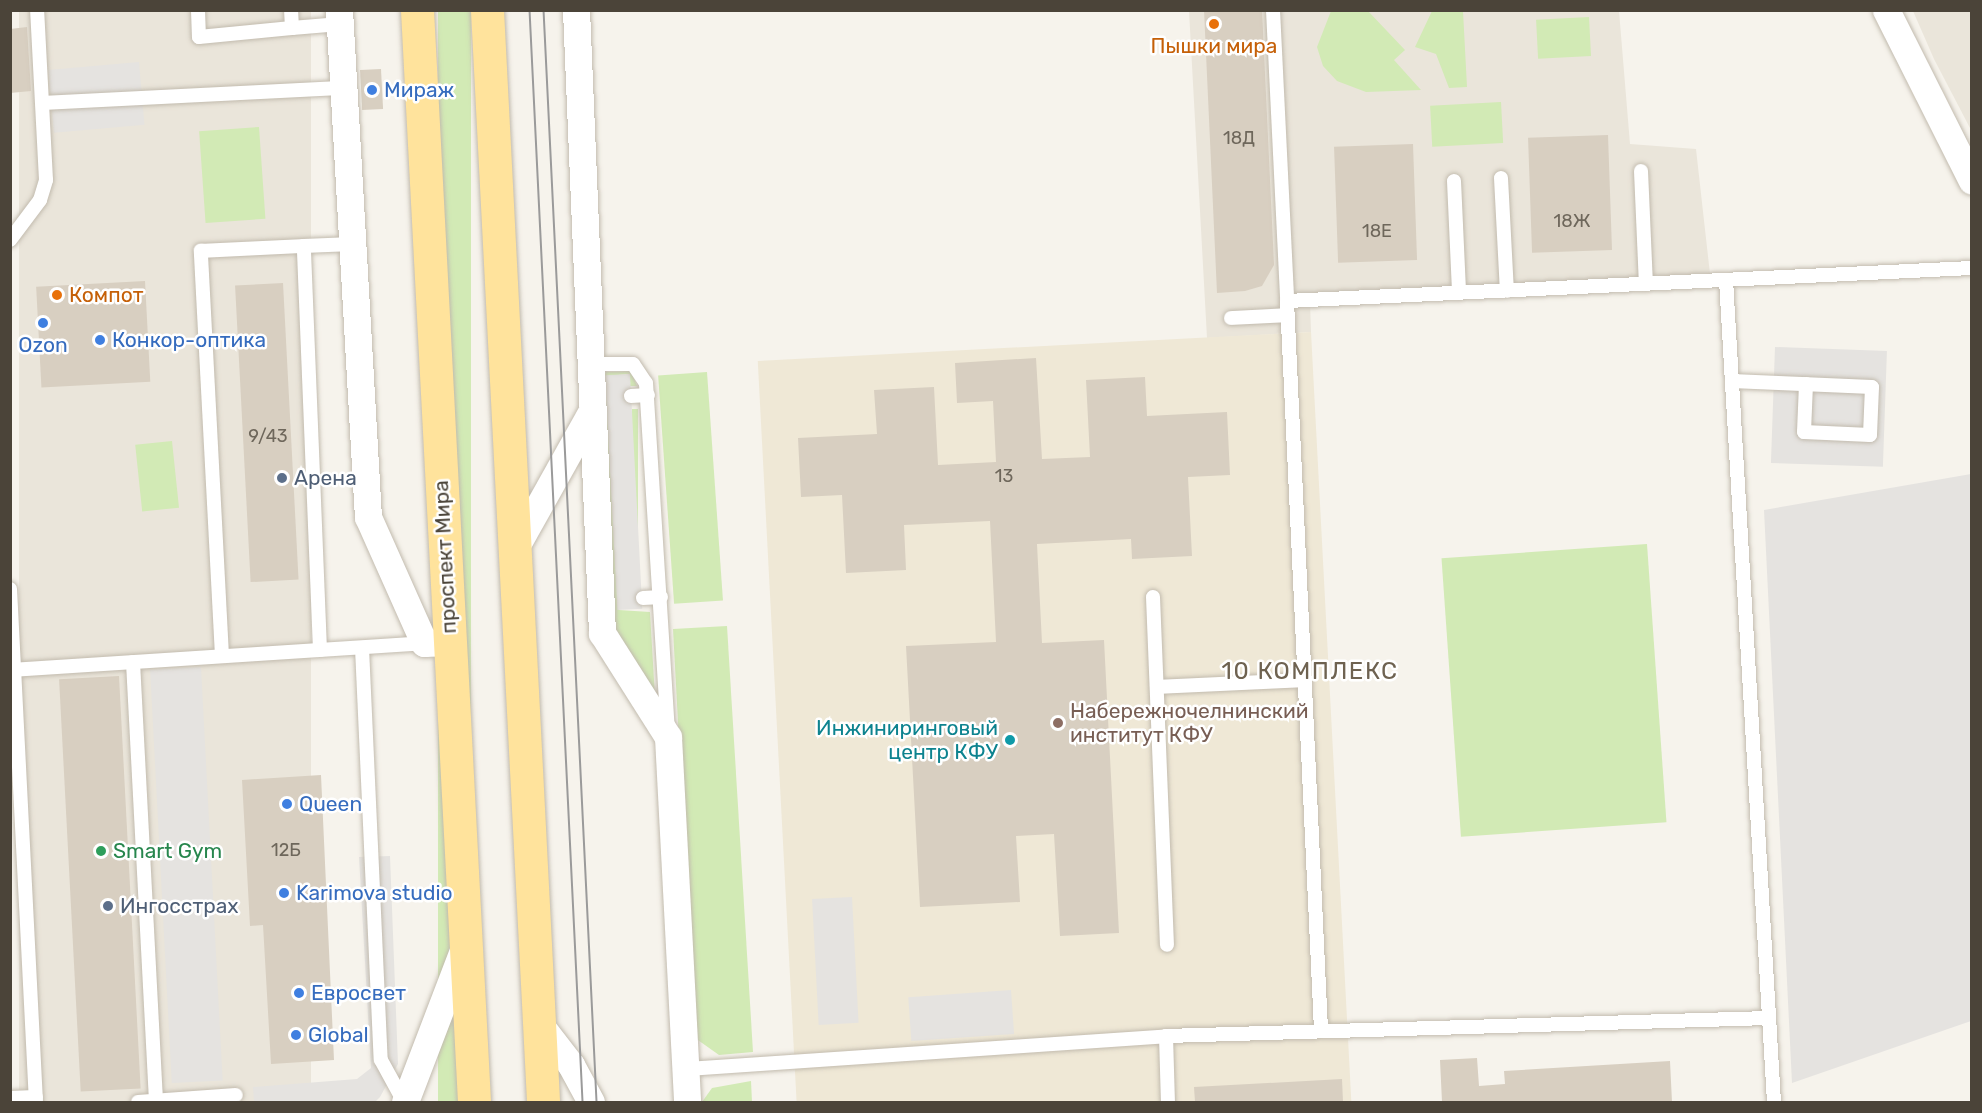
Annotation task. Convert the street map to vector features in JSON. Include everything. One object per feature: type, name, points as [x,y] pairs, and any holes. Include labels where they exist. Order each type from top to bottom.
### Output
[{"type":"main road","name":"проспект Мира","points":[[417,10],[437,642],[474,1102]]},
{"type":"main road","points":[[487,10],[537,1021],[543,1102]]},
{"type":"street","points":[[576,10],[590,412],[602,633],[668,737],[687,1102]]},
{"type":"street","points":[[1886,10],[1971,181]]},
{"type":"street","points":[[340,17],[368,517],[437,642]]},
{"type":"street","points":[[514,550],[590,412]]},
{"type":"street","points":[[405,1102],[463,950]]},
{"type":"street","points":[[537,1021],[571,1065],[591,1102]]},
{"type":"lane","points":[[10,240],[40,201],[46,180],[44,103],[37,10]]},
{"type":"lane","points":[[198,10],[199,37],[292,28],[340,17]]},
{"type":"lane","points":[[291,10],[292,28]]},
{"type":"lane","points":[[1273,10],[1321,1030]]},
{"type":"lane","points":[[44,103],[343,88]]},
{"type":"lane","points":[[1641,171],[1646,284]]},
{"type":"lane","points":[[1501,178],[1507,291]]},
{"type":"lane","points":[[1454,180],[1459,293]]},
{"type":"lane","points":[[222,656],[201,251],[352,244]]},
{"type":"lane","points":[[304,246],[320,650]]},
{"type":"lane","points":[[1231,318],[1287,308],[1459,293],[1971,268]]},
{"type":"lane","points":[[1726,280],[1774,1102]]},
{"type":"lane","points":[[588,364],[633,364],[648,395],[668,737]]},
{"type":"lane","points":[[1732,381],[1806,384],[1872,387],[1870,435],[1804,432],[1806,384]]},
{"type":"lane","points":[[631,396],[648,395]]},
{"type":"lane","points":[[10,589],[36,1100],[10,1098]]},
{"type":"lane","points":[[643,598],[661,597]]},
{"type":"lane","points":[[1153,597],[1167,945]]},
{"type":"lane","points":[[13,670],[437,642]]},
{"type":"lane","points":[[362,648],[381,1060],[405,1102]]},
{"type":"lane","points":[[133,662],[156,1101]]},
{"type":"lane","points":[[1157,687],[1305,680]]},
{"type":"lane","points":[[687,1068],[1166,1036],[1769,1018]]},
{"type":"lane","points":[[1166,1036],[1168,1102]]},
{"type":"lane","points":[[138,1102],[236,1095]]},
{"type":"shaded area","points":[[19,11],[311,11],[311,1102],[19,1102]]},
{"type":"shaded area","points":[[1189,11],[1619,11],[1630,144],[1696,149],[1710,274],[1310,302],[1311,332],[1207,338]]},
{"type":"shaded area","points":[[1913,11],[1971,11],[1971,130],[1934,59]]},
{"type":"shaded area","points":[[139,62],[144,125],[54,133],[48,70]]},
{"type":"shaded area","name":"Набережночелнинский институт КФУ","points":[[1311,332],[1351,1102],[797,1102],[758,361]]},
{"type":"shaded area","points":[[1775,347],[1887,351],[1883,467],[1771,463]]},
{"type":"shaded area","points":[[630,374],[642,609],[617,610],[605,375]]},
{"type":"shaded area","points":[[1971,474],[1971,1021],[1792,1083],[1764,510]]},
{"type":"shaded area","points":[[201,667],[223,1080],[172,1083],[150,670]]},
{"type":"shaded area","points":[[390,856],[398,1064],[380,1097],[375,1102],[254,1102],[253,1087],[357,1079],[371,1068],[359,857]]},
{"type":"shaded area","points":[[852,897],[859,1023],[819,1025],[812,899]]},
{"type":"shaded area","points":[[1011,990],[1014,1034],[911,1041],[908,997]]},
{"type":"green space","points":[[438,11],[471,11],[471,1102],[438,1102]]},
{"type":"green space","points":[[1331,11],[1368,11],[1405,50],[1394,60],[1421,90],[1366,92],[1337,81],[1323,66],[1317,47]]},
{"type":"green space","points":[[1432,11],[1463,11],[1467,87],[1449,88],[1436,54],[1415,47]]},
{"type":"green space","points":[[1589,17],[1591,56],[1538,59],[1536,20]]},
{"type":"green space","points":[[1501,102],[1503,143],[1432,147],[1430,106]]},
{"type":"green space","points":[[259,127],[265,219],[206,223],[199,131]]},
{"type":"green space","points":[[631,371],[637,386],[630,386],[629,374],[605,376],[619,610],[650,612],[655,697],[611,624],[597,383],[606,372]]},
{"type":"green space","points":[[707,372],[723,600],[674,604],[658,375]]},
{"type":"green space","points":[[632,409],[638,409],[638,586],[632,586]]},
{"type":"green space","points":[[172,441],[179,508],[142,512],[135,445]]},
{"type":"green space","points":[[1647,544],[1666,822],[1461,837],[1442,558]]},
{"type":"green space","points":[[727,626],[753,1052],[719,1055],[695,1038],[673,629]]},
{"type":"green space","points":[[751,1081],[752,1102],[702,1102],[712,1088]]},
{"type":"building","points":[[1204,10],[1262,10],[1274,265],[1262,286],[1245,291],[1217,293]]},
{"type":"building","points":[[27,27],[31,91],[10,93],[10,29]]},
{"type":"building","name":"Мираж","points":[[381,69],[383,109],[362,110],[360,70]]},
{"type":"building","points":[[1608,135],[1612,250],[1532,253],[1528,138]]},
{"type":"building","points":[[1413,144],[1417,260],[1338,263],[1334,147]]},
{"type":"building","points":[[145,281],[150,382],[41,388],[36,287]]},
{"type":"building","points":[[283,283],[299,580],[251,582],[235,286]]},
{"type":"building","points":[[1036,358],[1042,459],[1090,457],[1086,380],[1145,377],[1147,416],[1227,412],[1230,475],[1188,477],[1192,556],[1132,559],[1131,539],[1037,544],[1042,643],[1104,640],[1119,933],[1060,936],[1054,834],[1016,836],[1020,902],[920,907],[906,646],[996,642],[990,521],[904,525],[906,570],[846,573],[842,495],[801,497],[798,438],[877,434],[874,390],[934,387],[938,465],[996,462],[993,401],[957,403],[955,363]]},
{"type":"building","points":[[119,676],[141,1088],[81,1092],[59,679]]},
{"type":"building","points":[[321,775],[334,1060],[271,1064],[263,925],[250,926],[242,780]]},
{"type":"building","points":[[1477,1058],[1479,1086],[1505,1084],[1504,1071],[1670,1061],[1672,1102],[1442,1102],[1440,1060]]},
{"type":"building","points":[[1342,1079],[1343,1102],[1195,1102],[1194,1087]]},
{"type":"tram line","points":[[530,10],[583,1102]]},
{"type":"tram line","points":[[544,10],[597,1102]]},
{"type":"place","name":"Пышки мира","points":[[1214,24]]},
{"type":"place","name":"Мираж","points":[[372,90]]},
{"type":"place","name":"Компот","points":[[57,295]]},
{"type":"place","name":"Ozon","points":[[43,323]]},
{"type":"place","name":"Конкор-оптика","points":[[100,340]]},
{"type":"place","name":"Арена","points":[[282,478]]},
{"type":"place","name":"Набережночелнинский институт КФУ","points":[[1058,723]]},
{"type":"place","name":"Инжиниринговый центр КФУ","points":[[1010,740]]},
{"type":"place","name":"Queen","points":[[287,804]]},
{"type":"place","name":"Smart Gym","points":[[101,851]]},
{"type":"place","name":"Karimova studio","points":[[284,893]]},
{"type":"place","name":"Ингосстрах","points":[[108,906]]},
{"type":"place","name":"Евросвет","points":[[299,993]]},
{"type":"place","name":"Global","points":[[296,1035]]},
{"type":"district","name":"10 КОМПЛЕКС","points":[[1310,672]]}]
